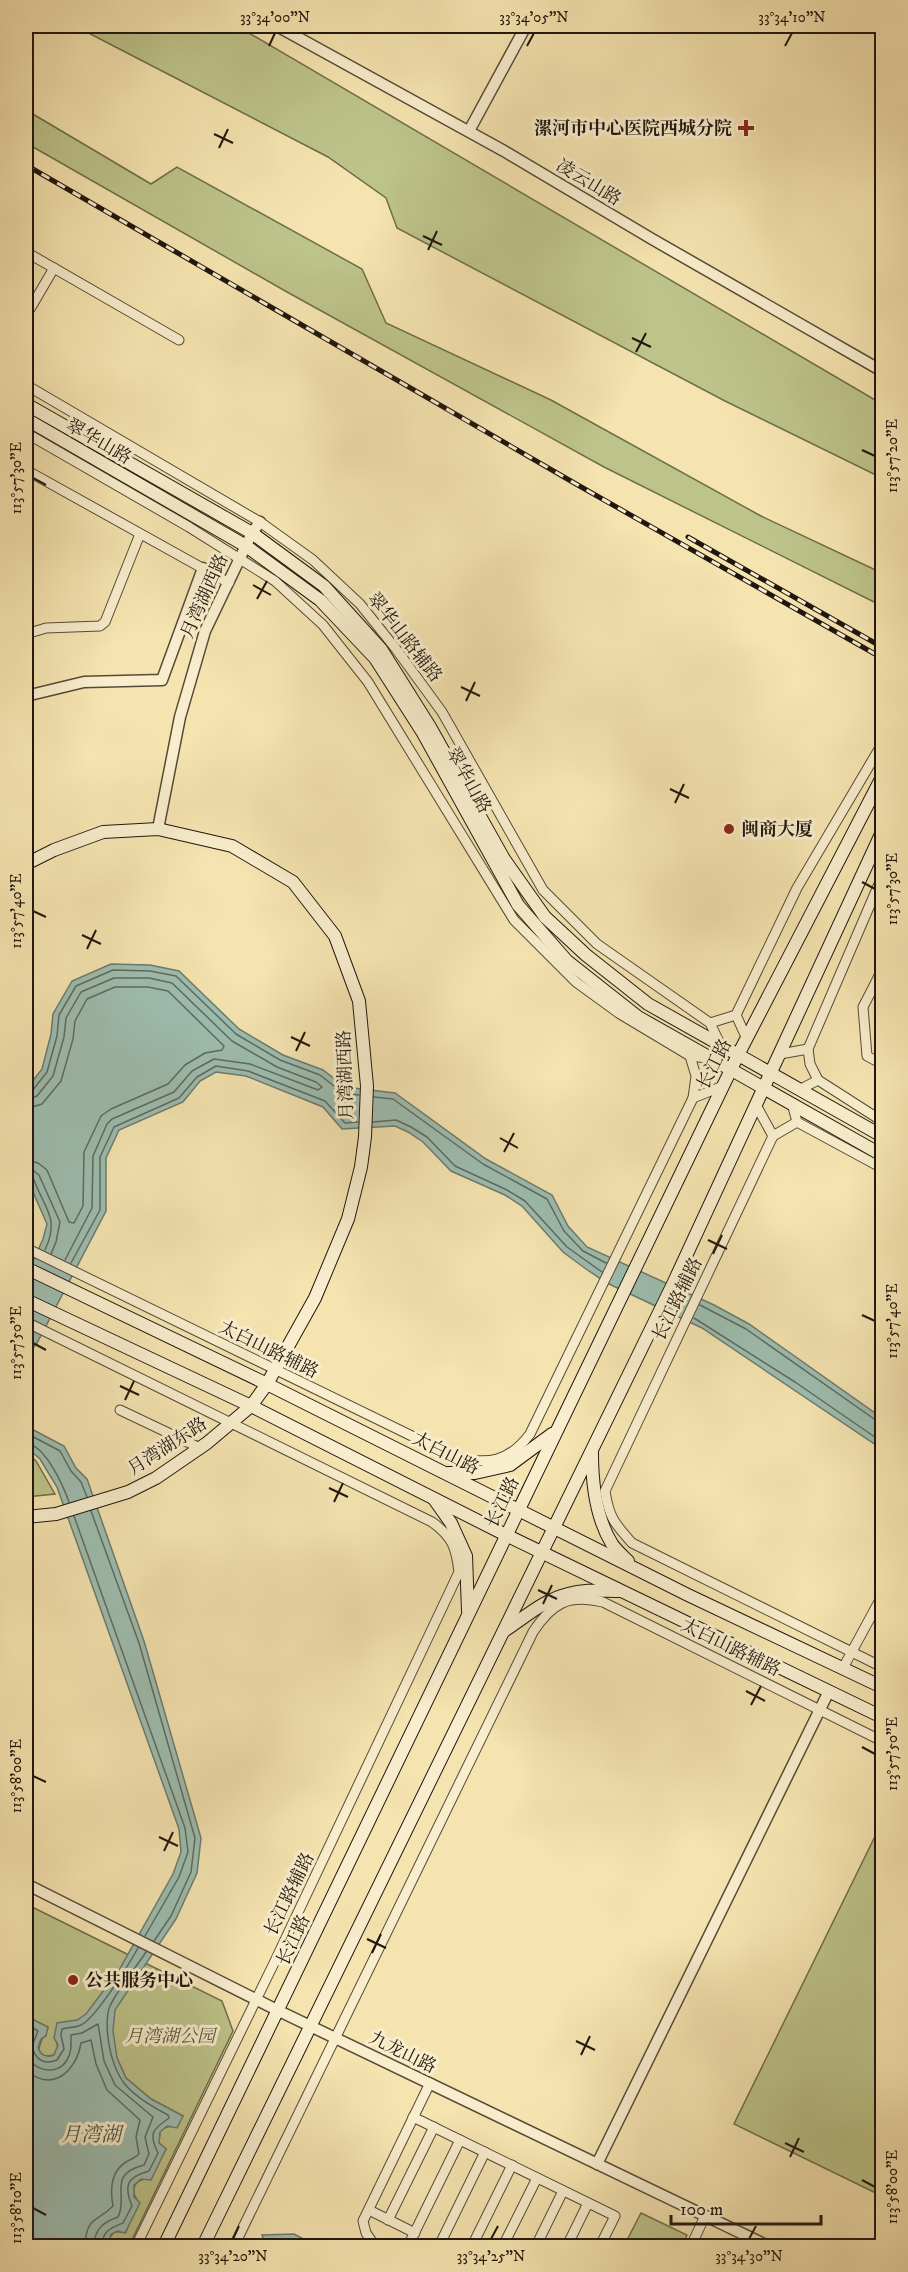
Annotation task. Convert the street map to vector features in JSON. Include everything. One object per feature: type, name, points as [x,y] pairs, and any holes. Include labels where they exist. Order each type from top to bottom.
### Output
[{"type":"main road","name":"翠华山路","points":[[26,404],[252,533],[324,586],[381,649],[430,727],[504,859],[545,917],[586,955],[648,1004],[882,1136]]},
{"type":"main road","name":"翠华山路","points":[[26,419],[246,546],[320,600],[375,658],[423,733],[518,905],[567,961],[638,1017],[882,1155]]},
{"type":"main road","name":"长江路","points":[[164,2247],[738,1055],[882,777]]},
{"type":"main road","name":"月湾湖西路","points":[[26,864],[54,850],[103,832],[158,829],[232,846],[292,882],[334,936],[359,1001],[367,1086],[361,1167],[348,1219],[315,1298],[267,1384],[251,1406]]},
{"type":"main road","points":[[203,2247],[660,1312],[882,832]]},
{"type":"main road","name":"太白山路","points":[[26,1268],[882,1687]]},
{"type":"main road","points":[[26,1300],[251,1406],[506,1535],[882,1717]]},
{"type":"main road","name":"月湾湖东路","points":[[26,1517],[56,1514],[128,1492],[156,1478],[200,1448],[251,1406]]},
{"type":"main road","points":[[446,1473],[475,1473],[510,1465],[557,1430]]},
{"type":"main road","points":[[592,1448],[592,1478],[602,1519],[612,1544],[633,1567]]},
{"type":"main road","points":[[433,1498],[450,1523],[466,1556],[468,1613]]},
{"type":"main road","points":[[503,1632],[554,1599],[567,1594],[584,1591],[622,1591]]},
{"type":"street","name":"凌云山路","points":[[277,26],[469,131],[882,371]]},
{"type":"street","points":[[469,131],[526,26]]},
{"type":"street","points":[[26,252],[179,340]]},
{"type":"street","points":[[30,309],[54,268]]},
{"type":"street","name":"翠华山路辅路","points":[[26,385],[260,522],[313,560],[360,604],[442,712],[543,890],[597,944],[710,1023],[721,1046]]},
{"type":"street","points":[[26,433],[275,581],[323,625],[368,682],[514,920],[576,982],[620,1014],[690,1056],[711,1058]]},
{"type":"street","points":[[26,470],[229,583]]},
{"type":"street","name":"月湾湖西路","points":[[158,829],[180,717],[205,630],[252,533],[260,522]]},
{"type":"street","points":[[26,634],[46,628],[100,626],[105,622],[140,534]]},
{"type":"street","points":[[26,696],[84,682],[162,680],[203,568]]},
{"type":"street","points":[[710,1023],[736,1015],[797,888],[882,744]]},
{"type":"street","points":[[882,877],[808,1049],[810,1064],[818,1080],[882,1121]]},
{"type":"street","points":[[882,970],[863,1007],[867,1056],[882,1064]]},
{"type":"street","points":[[736,1015],[747,1040]]},
{"type":"street","points":[[780,1054],[808,1049]]},
{"type":"street","points":[[690,1056],[696,1076],[693,1098],[723,1086]]},
{"type":"street","points":[[801,1089],[818,1080]]},
{"type":"street","name":"太白山路辅路","points":[[30,1250],[455,1457],[478,1462],[502,1458],[522,1446],[531,1434],[693,1098]]},
{"type":"street","points":[[792,1103],[797,1122],[882,1168]]},
{"type":"street","points":[[756,1105],[773,1136],[797,1122]]},
{"type":"street","name":"长江路辅路","points":[[773,1136],[605,1491],[608,1511],[617,1527],[632,1543],[852,1652]]},
{"type":"street","points":[[26,1322],[232,1423]]},
{"type":"street","points":[[120,1410],[200,1448]]},
{"type":"street","name":"长江路辅路","points":[[136,2247],[459,1572],[456,1552],[447,1533],[432,1522],[232,1423]]},
{"type":"street","points":[[843,1668],[882,1596]]},
{"type":"street","name":"太白山路辅路","points":[[335,2037],[533,1632],[543,1616],[562,1601],[585,1598],[603,1602],[882,1741]]},
{"type":"street","points":[[852,1652],[882,1666]]},
{"type":"street","points":[[597,2164],[829,1691]]},
{"type":"street","name":"九龙山路","points":[[26,1884],[279,2011],[768,2247]]},
{"type":"street","points":[[234,2247],[335,2037]]},
{"type":"street","points":[[375,2247],[366,2233],[363,2221],[430,2083]]},
{"type":"street","points":[[413,2117],[615,2216],[600,2247]]},
{"type":"street","points":[[388,2220],[434,2127]]},
{"type":"street","points":[[408,2247],[460,2140]]},
{"type":"street","points":[[440,2247],[485,2152]]},
{"type":"street","points":[[472,2247],[512,2165]]},
{"type":"street","points":[[503,2247],[537,2178]]},
{"type":"street","points":[[536,2247],[563,2191]]},
{"type":"street","points":[[567,2247],[588,2203]]},
{"type":"street","points":[[369,2210],[415,2233]]},
{"type":"street","points":[[691,2247],[705,2216]]},
{"type":"street","points":[[880,2247],[882,2241]]},
{"type":"green space","points":[[75,26],[237,26],[882,404],[882,478],[725,401],[397,228],[386,198],[328,157]]},
{"type":"green space","points":[[26,110],[151,184],[177,167],[362,269],[386,323],[551,400],[761,516],[882,573],[882,606],[604,467],[287,292],[26,143]]},
{"type":"green space","points":[[26,1452],[36,1461],[55,1494],[26,1497]]},
{"type":"green space","points":[[882,1822],[882,2196],[734,2124]]},
{"type":"green space","name":"月湾湖公园","points":[[26,1904],[222,2001],[233,2031],[129,2246],[108,2246],[108,2240],[114,2232],[126,2232],[137,2200],[134,2192],[135,2185],[148,2179],[166,2149],[159,2143],[160,2132],[163,2128],[172,2126],[183,2116],[151,2099],[126,2078],[117,2058],[56,2040],[58,2048],[54,2055],[42,2055],[39,2048],[48,2028],[26,2016]]},
{"type":"green space","points":[[641,2213],[687,2235],[682,2246],[624,2246]]},
{"type":"water","points":[[111,964],[150,965],[179,971],[239,1029],[283,1055],[323,1070],[345,1087],[395,1093],[486,1159],[552,1195],[568,1226],[587,1247],[714,1305],[749,1324],[882,1418],[882,1449],[702,1328],[607,1283],[586,1269],[563,1252],[522,1206],[505,1195],[451,1171],[423,1142],[408,1132],[395,1126],[342,1129],[323,1107],[246,1076],[216,1072],[200,1081],[183,1102],[119,1130],[106,1158],[106,1211],[37,1343],[26,1357],[26,1277],[43,1239],[47,1224],[26,1176],[27,1088],[42,1069],[51,1034],[53,1014],[72,981]]},
{"type":"water","name":"月湾湖","points":[[26,1426],[64,1446],[76,1468],[87,1479],[144,1641],[201,1838],[197,1873],[176,1919],[115,2010],[113,2031],[117,2058],[126,2078],[151,2099],[183,2116],[177,2128],[167,2126],[160,2132],[159,2143],[166,2149],[151,2180],[141,2179],[134,2185],[134,2197],[140,2203],[125,2233],[118,2231],[111,2234],[108,2246],[26,2246],[26,2016],[48,2027],[46,2036],[41,2039],[38,2047],[44,2055],[54,2055],[58,2045],[54,2038],[57,2023],[77,2020],[86,2014],[119,1970],[173,1874],[181,1852],[179,1829],[57,1487],[40,1459],[26,1447]]},
{"type":"water","points":[[294,2234],[311,2243],[312,2246],[266,2246],[262,2235]]},
{"type":"railway","points":[[26,165],[576,484],[882,658]]},
{"type":"railway","points":[[688,537],[882,647]]},
{"type":"place","name":"漯河市中心医院西城分院","points":[[746,128]]},
{"type":"place","name":"闽商大厦","points":[[729,829]]},
{"type":"place","name":"公共服务中心","points":[[73,1980]]}]
